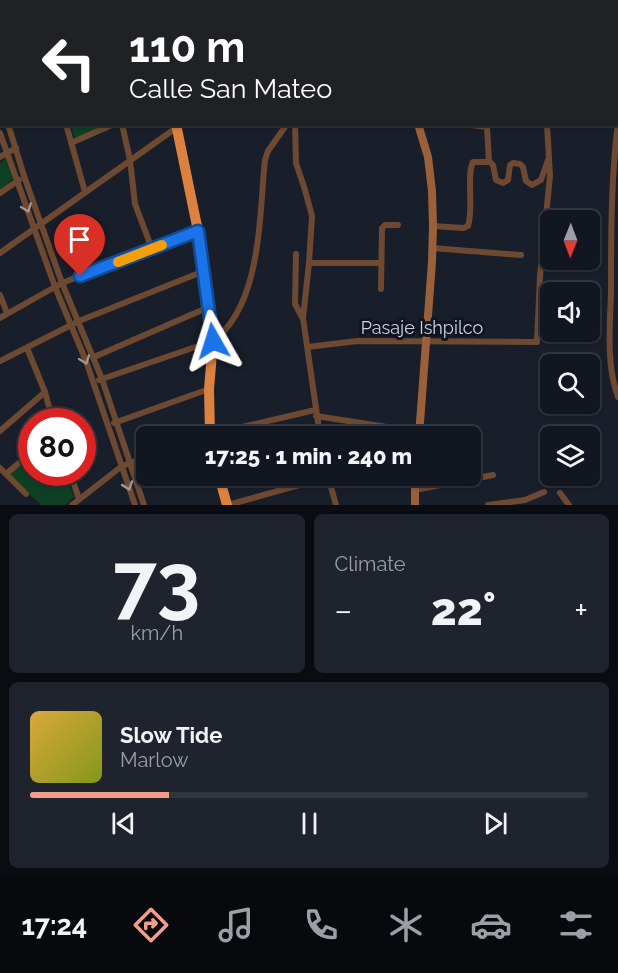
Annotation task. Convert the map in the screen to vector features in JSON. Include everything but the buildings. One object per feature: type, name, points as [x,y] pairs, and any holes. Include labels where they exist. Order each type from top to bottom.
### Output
[{"type":"highway","points":[[176,126],[198,231],[213,341],[208,426]]},
{"type":"highway","points":[[222,486],[228,505]]},
{"type":"street","points":[[9,126],[55,287],[87,361],[135,505]]},
{"type":"street","points":[[67,126],[85,192]]},
{"type":"street","points":[[71,143],[109,126]]},
{"type":"street","points":[[122,126],[130,160],[135,204],[152,249]]},
{"type":"street","points":[[0,253],[176,126]]},
{"type":"street","points":[[93,384],[213,341],[224,333],[234,319],[247,290],[257,243],[265,160],[268,151],[286,126]]},
{"type":"street","points":[[295,126],[296,163],[312,216],[303,318],[318,426]]},
{"type":"street","points":[[419,126],[428,157],[433,226],[420,426]]},
{"type":"street","points":[[480,126],[487,127],[489,161],[493,165],[497,182],[506,182],[510,165],[516,163],[522,166],[525,181],[532,185],[541,180],[549,157],[547,126]]},
{"type":"street","points":[[618,126],[614,163],[610,347],[613,380],[618,397]]},
{"type":"street","points":[[0,133],[3,155],[38,226],[94,357],[144,505]]},
{"type":"street","points":[[3,155],[16,148]]},
{"type":"street","name":"Pasaje Ishpilco","points":[[308,347],[357,341],[537,342],[540,276],[550,176],[549,157]]},
{"type":"street","points":[[433,226],[463,228],[468,226],[471,190],[470,165],[474,162],[489,161]]},
{"type":"street","points":[[0,193],[24,176]]},
{"type":"street","points":[[381,289],[382,228],[385,225],[398,225]]},
{"type":"street","points":[[0,318],[62,283],[198,231]]},
{"type":"street","points":[[432,248],[521,255]]},
{"type":"street","points":[[296,254],[295,304],[303,318]]},
{"type":"street","points":[[309,263],[381,263]]},
{"type":"street","points":[[0,361],[79,321],[204,271]]},
{"type":"street","points":[[0,295],[7,314]]},
{"type":"street","points":[[94,357],[209,308]]},
{"type":"street","points":[[27,348],[49,408]]},
{"type":"street","points":[[108,425],[209,389]]},
{"type":"street","points":[[0,421],[3,429],[45,392]]},
{"type":"street","points":[[255,426],[316,413],[380,426]]},
{"type":"street","points":[[72,505],[122,466],[136,461]]},
{"type":"street","points":[[6,474],[18,464]]},
{"type":"street","points":[[0,468],[26,494]]},
{"type":"street","points":[[416,490],[493,475]]},
{"type":"street","points":[[75,486],[79,499]]},
{"type":"street","points":[[228,505],[294,486]]},
{"type":"street","points":[[331,486],[336,505]]},
{"type":"street","points":[[415,505],[416,486]]},
{"type":"street","points":[[488,505],[525,500],[544,492]]},
{"type":"street","points":[[560,493],[569,505]]},
{"type":"green space","points":[[72,126],[110,126],[75,140]]},
{"type":"green space","points":[[6,159],[13,179],[0,189],[0,163]]},
{"type":"green space","points":[[18,467],[18,483],[10,475]]},
{"type":"green space","points":[[21,486],[70,486],[74,497],[65,505],[41,505]]},
{"type":"slow traffic","points":[[118,262],[162,245]]},
{"type":"route","points":[[80,276],[198,231],[213,341]]}]
